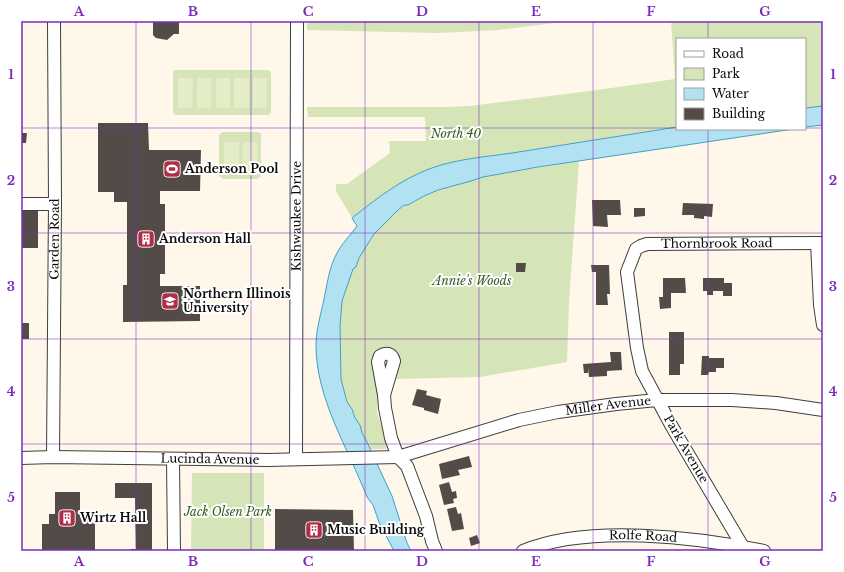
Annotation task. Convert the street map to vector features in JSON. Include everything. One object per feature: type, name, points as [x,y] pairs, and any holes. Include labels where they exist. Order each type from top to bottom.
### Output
[{"type":"street","name":"Garden Road","points":[[53,457],[55,204],[54,21]]},
{"type":"street","name":"Kishwaukee Drive","points":[[296,459],[297,21]]},
{"type":"street","points":[[21,204],[55,204]]},
{"type":"street","points":[[820,243],[820,305],[823,325]]},
{"type":"street","name":"Thornbrook Road","points":[[627,272],[636,249],[647,244],[820,243]]},
{"type":"street","name":"Park Avenue","points":[[627,272],[637,348],[642,371],[657,400],[743,549]]},
{"type":"street","points":[[384,394],[384,408],[391,438],[398,457],[407,466],[426,516],[436,551]]},
{"type":"street","name":"Miller Avenue","points":[[398,457],[497,427],[558,412],[616,404],[657,400],[732,400],[776,403],[823,410]]},
{"type":"street","name":"Lucinda Avenue","points":[[21,458],[53,457],[268,460],[398,457]]},
{"type":"street","points":[[173,459],[174,551]]},
{"type":"street","name":"Rolfe Road","points":[[523,551],[560,540],[611,536],[657,537],[764,551]]},
{"type":"green space","points":[[310,21],[572,21],[498,30],[438,33],[307,30],[307,24]]},
{"type":"green space","name":"North 40","points":[[671,21],[823,21],[823,106],[806,108],[806,38],[676,38],[676,127],[449,163],[418,173],[398,184],[352,218],[336,191],[336,184],[347,184],[390,153],[389,141],[426,141],[425,117],[308,117],[307,107],[469,106],[675,79]]},
{"type":"green space","points":[[175,70],[268,70],[271,72],[271,112],[269,115],[175,115],[173,112],[173,72]]},
{"type":"green space","points":[[178,78],[193,78],[192,108],[178,108]]},
{"type":"green space","points":[[197,78],[211,78],[211,108],[197,108]]},
{"type":"green space","points":[[216,78],[230,78],[230,108],[216,108]]},
{"type":"green space","points":[[234,78],[249,78],[249,108],[234,108]]},
{"type":"green space","points":[[253,78],[267,78],[267,108],[253,108]]},
{"type":"green space","points":[[222,132],[258,132],[261,134],[261,176],[258,179],[223,179],[219,176],[219,135]]},
{"type":"green space","points":[[224,142],[239,142],[239,172],[224,172]]},
{"type":"green space","points":[[243,142],[257,142],[257,172],[242,172]]},
{"type":"green space","name":"Annie's Woods","points":[[579,161],[569,301],[567,362],[480,377],[392,379],[388,349],[378,378],[377,412],[387,442],[386,449],[371,449],[362,433],[360,425],[355,418],[352,409],[347,402],[341,379],[340,326],[342,301],[353,269],[356,267],[359,258],[374,234],[405,205],[409,205],[438,190],[483,177]]},
{"type":"green space","name":"Jack Olsen Park","points":[[192,473],[264,473],[264,551],[191,551]]},
{"type":"water","points":[[823,106],[823,125],[806,127],[806,108]]},
{"type":"water","points":[[676,127],[676,130],[787,130],[538,167],[483,177],[438,190],[408,205],[404,205],[374,234],[359,258],[356,267],[353,269],[342,301],[340,326],[341,379],[347,402],[360,425],[362,433],[392,496],[411,551],[394,551],[379,522],[373,505],[367,497],[334,423],[321,385],[317,365],[316,345],[328,277],[338,251],[357,226],[352,218],[398,184],[418,173],[449,163]]},
{"type":"building","points":[[153,21],[179,21],[179,34],[174,34],[167,40],[156,38],[153,35]]},
{"type":"building","name":"Anderson Hall","points":[[98,123],[148,123],[149,150],[201,150],[200,191],[160,191],[160,204],[165,204],[165,274],[160,274],[160,286],[200,286],[200,321],[123,322],[123,285],[127,285],[127,202],[114,202],[114,192],[98,192]]},
{"type":"building","points":[[21,133],[27,133],[26,143],[21,143]]},
{"type":"building","points":[[592,200],[620,200],[621,215],[607,215],[608,227],[593,226]]},
{"type":"building","points":[[683,203],[713,204],[712,217],[704,216],[704,219],[694,218],[694,215],[682,215]]},
{"type":"building","points":[[634,208],[645,208],[645,216],[634,217]]},
{"type":"building","points":[[21,210],[38,210],[38,248],[21,248]]},
{"type":"building","points":[[516,263],[526,263],[525,272],[516,272]]},
{"type":"building","points":[[591,265],[609,265],[610,294],[607,294],[608,305],[596,305],[596,272],[592,272]]},
{"type":"building","points":[[663,278],[685,278],[686,293],[671,293],[671,308],[660,309],[659,297],[663,297]]},
{"type":"building","points":[[703,278],[724,278],[724,283],[732,283],[732,296],[723,296],[723,291],[713,291],[713,295],[707,295],[707,291],[703,291]]},
{"type":"building","points":[[21,323],[29,323],[29,339],[21,339]]},
{"type":"building","points":[[669,332],[684,332],[684,364],[680,364],[680,375],[669,375]]},
{"type":"building","points":[[610,352],[621,352],[622,370],[607,371],[607,376],[589,377],[588,368],[588,373],[584,373],[583,364],[611,362]]},
{"type":"building","points":[[702,356],[709,356],[709,358],[724,358],[724,368],[716,368],[716,372],[709,372],[708,375],[701,375]]},
{"type":"building","points":[[417,389],[427,391],[426,395],[441,399],[438,414],[412,405]]},
{"type":"building","points":[[469,456],[472,467],[458,470],[460,475],[442,479],[439,464]]},
{"type":"building","points":[[449,482],[452,492],[456,491],[457,498],[453,499],[454,503],[444,505],[439,485]]},
{"type":"building","points":[[115,483],[152,483],[152,551],[131,551],[131,549],[136,549],[135,498],[115,498]]},
{"type":"building","name":"Wirtz Hall","points":[[55,492],[80,492],[80,514],[86,514],[86,522],[95,522],[95,551],[42,551],[42,524],[49,524],[49,514],[55,514]]},
{"type":"building","points":[[456,507],[458,514],[461,513],[464,529],[452,531],[447,509]]},
{"type":"building","name":"Music Building","points":[[275,509],[353,510],[354,551],[275,551]]},
{"type":"building","points":[[477,535],[480,543],[471,546],[469,538]]},
{"type":"place","name":"Anderson Pool","points":[[172,169]]},
{"type":"place","name":"Anderson Hall","points":[[146,239]]},
{"type":"place","name":"Northern Illinois University","points":[[170,301]]},
{"type":"place","name":"Wirtz Hall","points":[[67,518]]},
{"type":"place","name":"Music Building","points":[[314,530]]}]
